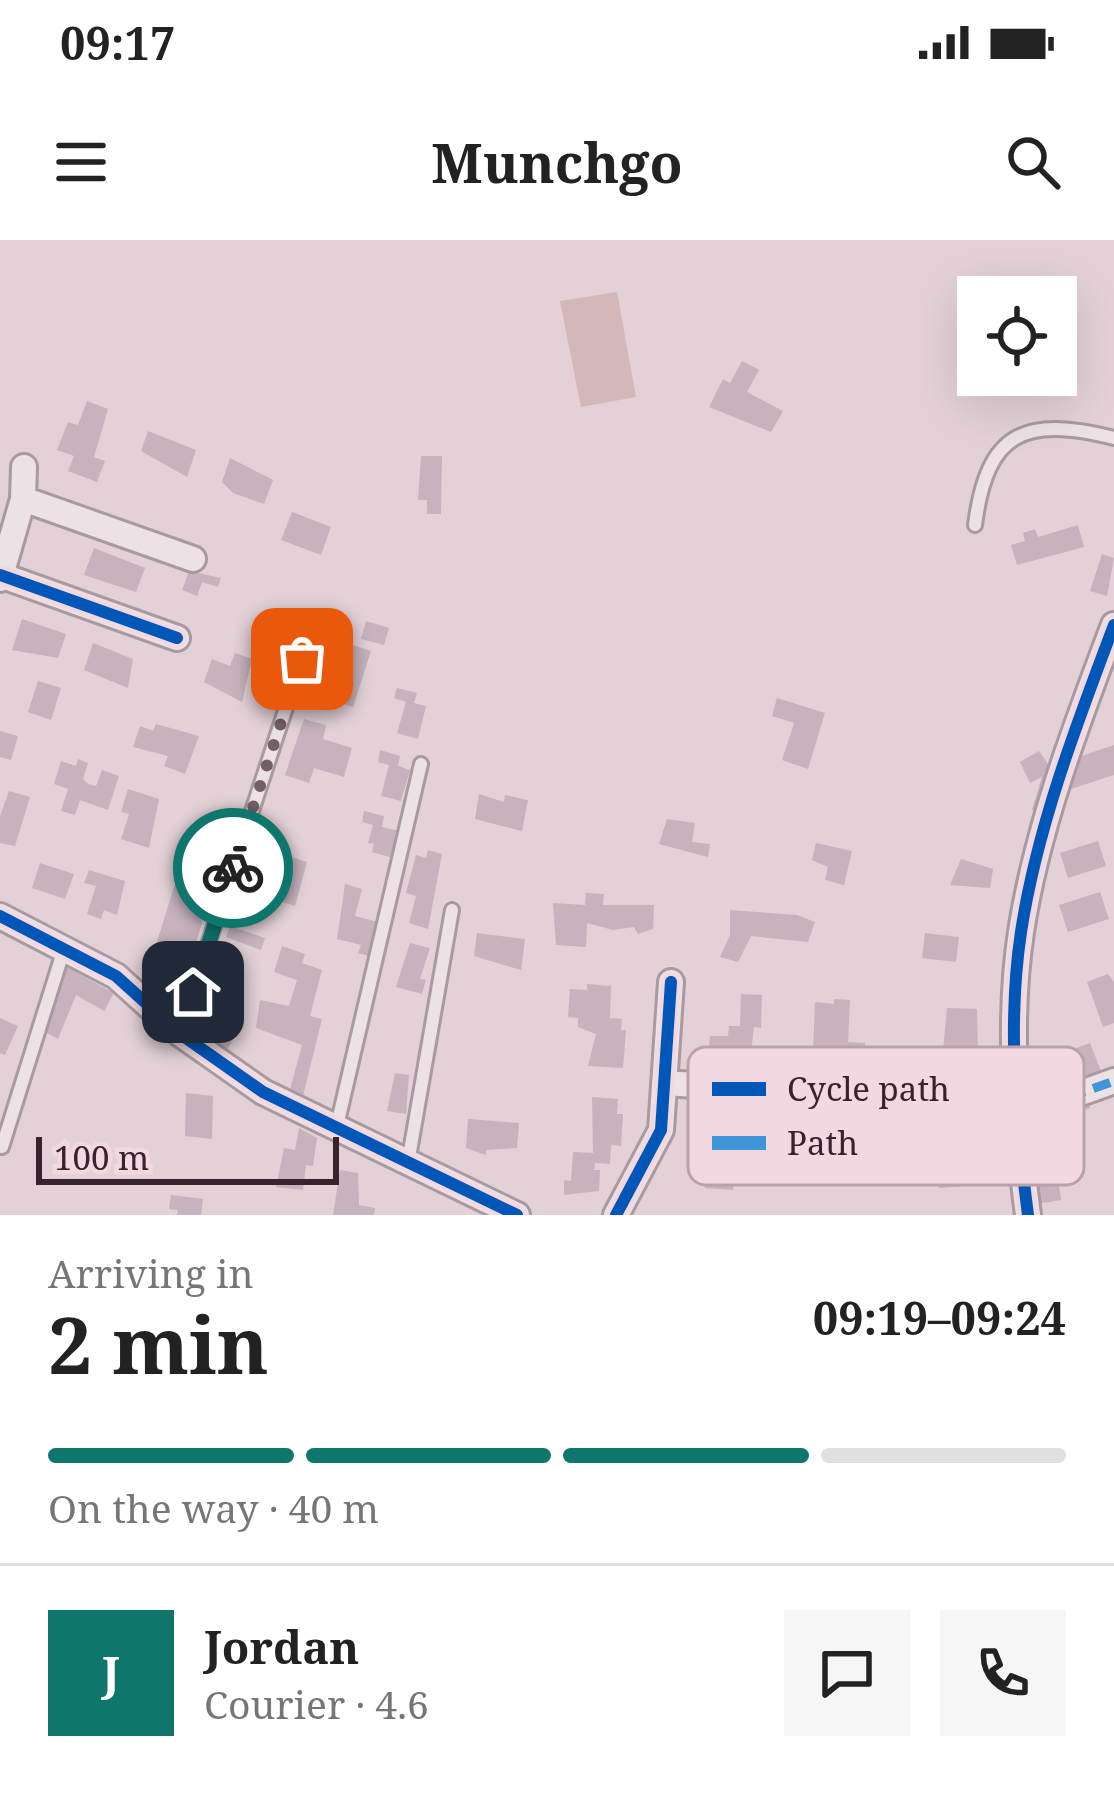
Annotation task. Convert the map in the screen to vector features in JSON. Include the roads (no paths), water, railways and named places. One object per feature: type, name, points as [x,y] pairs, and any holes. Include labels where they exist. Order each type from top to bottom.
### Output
[{"type":"street","points":[[24,467],[23,499],[0,576],[177,638]]},
{"type":"street","points":[[23,499],[193,559]]},
{"type":"street","points":[[1016,1047],[1021,929],[1070,742],[1114,625]]},
{"type":"street","points":[[0,916],[116,976],[179,1033],[263,1092],[335,1132],[517,1215]]},
{"type":"street","points":[[616,1215],[661,1130],[671,982]]},
{"type":"street","points":[[1084,1092],[1114,1081]]},
{"type":"street","points":[[664,1083],[688,1084]]},
{"type":"street","points":[[1025,1185],[1028,1215]]},
{"type":"lane","points":[[975,525],[981,481],[994,454],[1015,435],[1039,428],[1114,438]]},
{"type":"lane","points":[[179,1033],[302,659]]},
{"type":"lane","points":[[335,1132],[421,764]]},
{"type":"lane","points":[[407,1165],[452,910]]},
{"type":"lane","points":[[2,1147],[64,949]]}]
